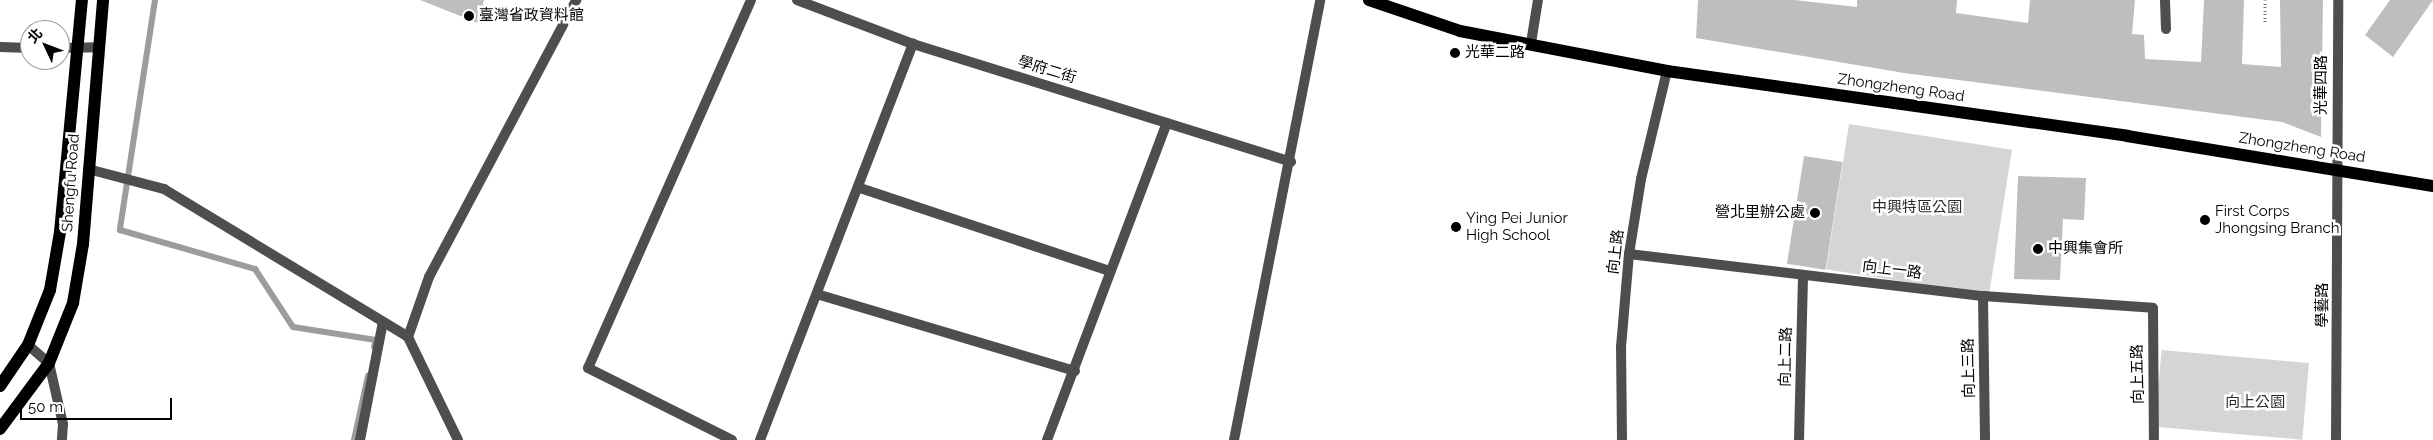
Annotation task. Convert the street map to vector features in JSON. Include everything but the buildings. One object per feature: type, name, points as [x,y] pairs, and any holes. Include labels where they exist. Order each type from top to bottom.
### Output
[{"type":"main road","name":"Shengfu Road","points":[[0,386],[28,345],[50,290],[60,232],[82,0]]},
{"type":"main road","name":"Shengfu Road","points":[[0,429],[49,363],[73,303],[84,244],[88,169],[103,0]]},
{"type":"main road","name":"Zhongzheng Road","points":[[1369,0],[1460,31],[1531,43],[1667,71],[2433,186]]},
{"type":"street","points":[[408,337],[429,277],[576,0]]},
{"type":"street","points":[[732,440],[588,368],[751,0]]},
{"type":"street","name":"學府二街","points":[[797,0],[914,44],[1291,162]]},
{"type":"street","points":[[1234,440],[1291,162],[1320,0]]},
{"type":"street","points":[[1531,43],[1538,0]]},
{"type":"street","points":[[2165,0],[2166,29]]},
{"type":"street","name":"光華四路","points":[[2336,170],[2338,0]]},
{"type":"street","points":[[760,440],[820,295],[914,44]]},
{"type":"street","points":[[0,47],[20,48]]},
{"type":"street","points":[[70,49],[99,47]]},
{"type":"street","name":"向上路","points":[[1622,440],[1621,346],[1629,254],[1641,179],[1667,71]]},
{"type":"street","points":[[1047,440],[1075,371],[1110,271],[1167,124]]},
{"type":"street","points":[[88,169],[164,189],[408,337],[458,440]]},
{"type":"street","name":"學藝路","points":[[2336,170],[2336,440]]},
{"type":"street","points":[[860,188],[1110,271]]},
{"type":"street","name":"向上一路","points":[[1629,254],[1983,296],[2152,308]]},
{"type":"street","name":"向上二路","points":[[1799,440],[1803,275]]},
{"type":"street","points":[[820,295],[1075,371]]},
{"type":"street","name":"向上三路","points":[[1983,296],[1985,440]]},
{"type":"street","name":"向上五路","points":[[2152,308],[2154,440]]},
{"type":"street","points":[[360,440],[384,322]]},
{"type":"street","points":[[28,345],[49,363],[61,416],[62,440]]},
{"type":"path","points":[[2265,0],[2265,24]]},
{"type":"green space","name":"中興特區公園","points":[[1849,124],[2012,150],[1989,295],[1826,269]]},
{"type":"green space","name":"向上公園","points":[[2162,350],[2309,363],[2302,440],[2155,427]]},
{"type":"waterway","points":[[155,0],[120,230],[255,269],[293,327],[376,340],[374,347]]},
{"type":"waterway","points":[[354,440],[368,376]]},
{"type":"place","name":"臺灣省政資料館","points":[[469,16]]},
{"type":"place","name":"光華二路","points":[[1455,53]]},
{"type":"place","name":"營北里辦公處","points":[[1815,213]]},
{"type":"place","name":"First Corps Jhongsing Branch","points":[[2205,220]]},
{"type":"place","name":"Ying Pei Junior High School","points":[[1456,227]]},
{"type":"place","name":"中興集會所","points":[[2038,249]]}]
